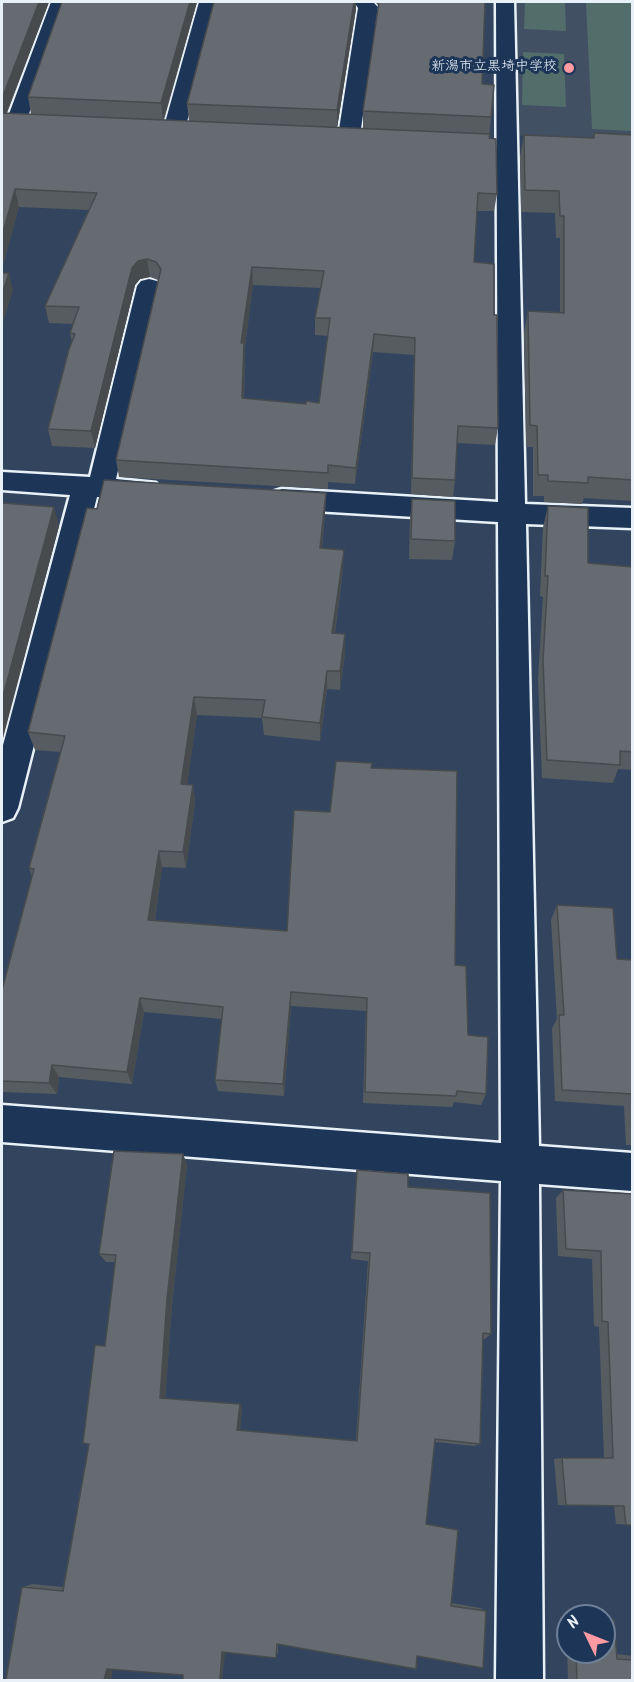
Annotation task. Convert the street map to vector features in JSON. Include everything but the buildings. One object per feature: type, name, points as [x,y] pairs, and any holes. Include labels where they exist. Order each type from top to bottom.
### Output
[{"type":"street","points":[[38,123],[9,122],[60,2]]},
{"type":"street","points":[[174,130],[208,2]]},
{"type":"street","points":[[349,136],[368,7],[363,2]]},
{"type":"street","points":[[505,2],[520,1165],[520,1680]]},
{"type":"street","points":[[152,129],[198,131]]},
{"type":"street","points":[[326,135],[371,137]]},
{"type":"street","points":[[2,808],[149,286]]},
{"type":"street","points":[[2,482],[172,492]]},
{"type":"street","points":[[254,497],[632,519]]},
{"type":"street","points":[[2,1124],[633,1172]]},
{"type":"shaded area","name":"新潟市立黒埼中学校","points":[[506,2],[632,2],[632,139],[504,135]]},
{"type":"green space","points":[[525,2],[565,2],[566,31],[524,29]]},
{"type":"green space","points":[[586,2],[632,2],[632,131],[592,129]]},
{"type":"green space","points":[[523,52],[564,54],[566,107],[522,105]]},
{"type":"place","name":"新潟市立黒埼中学校","points":[[569,68]]}]
